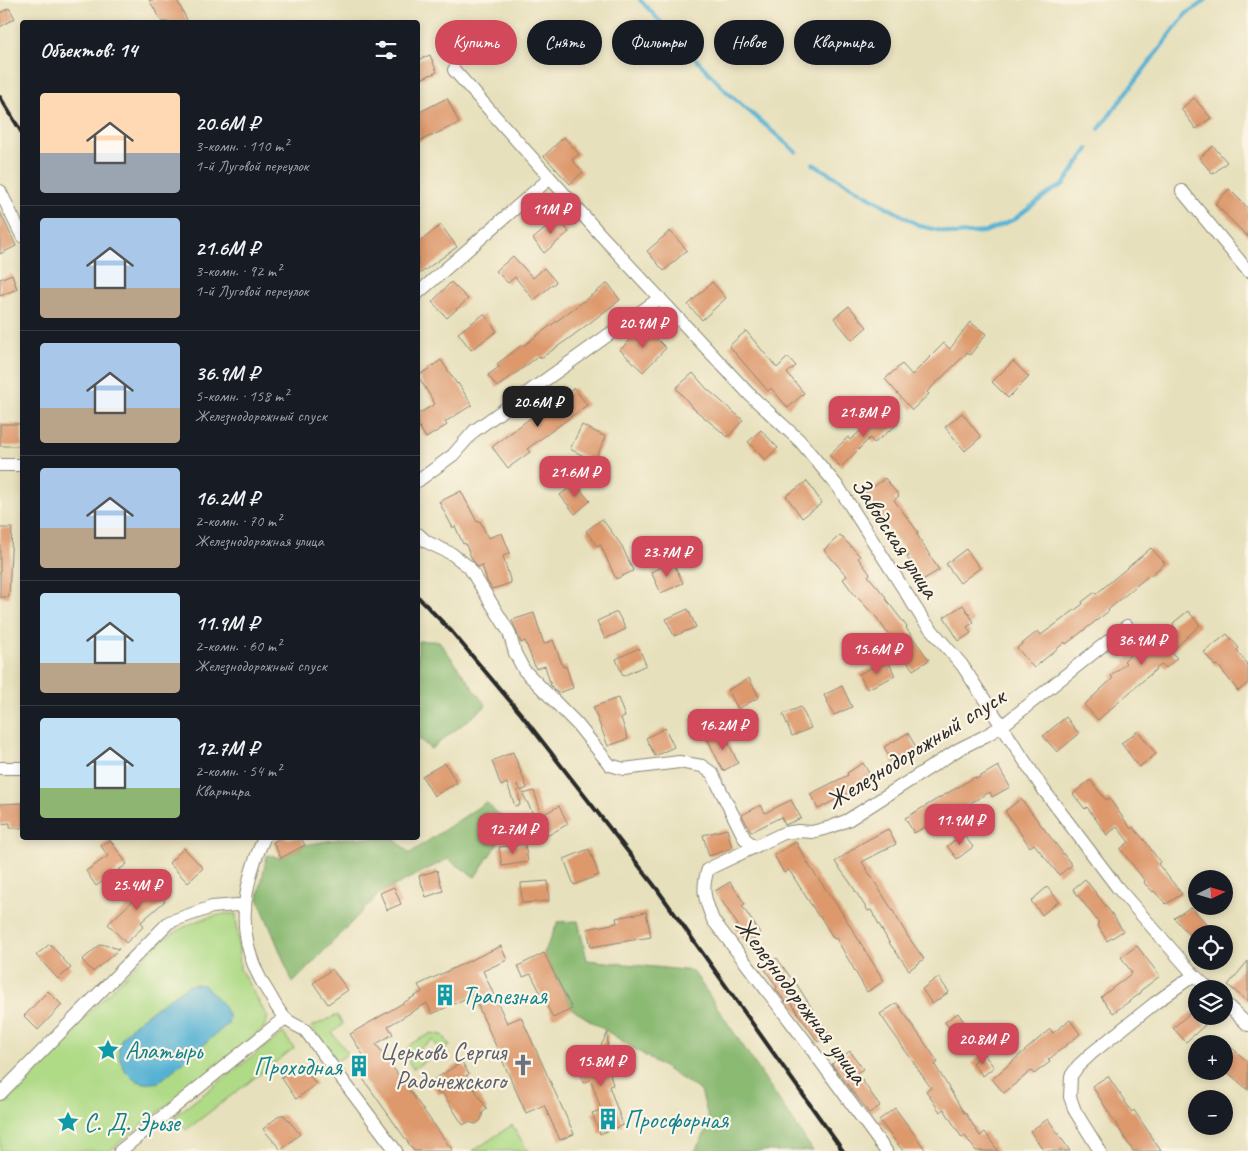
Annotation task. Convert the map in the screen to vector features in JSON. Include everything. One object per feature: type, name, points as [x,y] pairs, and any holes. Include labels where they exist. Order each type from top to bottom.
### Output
[{"type":"street","name":"Заводская улица","points":[[454,70],[550,178],[749,394],[800,441],[838,488],[924,621],[962,665],[1043,789],[1117,887],[1199,980]]},
{"type":"street","points":[[420,291],[550,178]]},
{"type":"street","points":[[0,191],[20,232]]},
{"type":"street","points":[[1182,191],[1248,271]]},
{"type":"street","points":[[420,479],[452,455],[474,431],[660,298]]},
{"type":"street","points":[[0,465],[20,465]]},
{"type":"street","points":[[420,536],[426,542],[452,554],[469,568],[510,632],[515,653],[524,670],[577,724],[610,766],[624,769],[679,762],[702,766],[712,773],[745,839],[754,846]]},
{"type":"street","name":"Железнодорожный спуск","points":[[708,869],[784,832],[812,832],[848,820],[959,749],[1002,726],[1127,626]]},
{"type":"street","points":[[0,768],[20,768]]},
{"type":"street","points":[[263,840],[252,864],[244,906],[246,939],[257,976],[286,1019],[305,1030],[396,1151]]},
{"type":"street","name":"Железнодорожная улица","points":[[708,869],[704,881],[704,900],[713,920],[810,1047],[886,1151]]},
{"type":"street","points":[[2,1089],[169,922],[212,907],[244,906]]},
{"type":"street","points":[[1100,1151],[1075,1111],[1070,1097],[1071,1076],[1078,1066],[1092,1053],[1194,975]]},
{"type":"street","points":[[1233,1011],[1248,1025]]},
{"type":"street","points":[[120,1151],[277,1024],[286,1019]]},
{"type":"green space","points":[[420,641],[439,641],[486,706],[431,749],[420,740]]},
{"type":"green space","points":[[486,802],[510,825],[475,877],[448,859],[380,893],[293,983],[258,898],[267,855],[281,858],[305,845],[333,840],[395,840],[410,853]]},
{"type":"green space","points":[[225,914],[236,914],[240,969],[268,1018],[263,1029],[109,1151],[0,1151],[0,1103],[157,944],[189,925]]},
{"type":"green space","points":[[578,921],[587,960],[693,971],[813,1151],[695,1151],[710,1124],[701,1091],[572,1009],[544,953],[558,922]]},
{"type":"green space","points":[[337,1015],[343,1024],[332,1033],[348,1053],[338,1061],[311,1027]]},
{"type":"green space","points":[[283,1033],[294,1048],[186,1130],[175,1116]]},
{"type":"green space","points":[[432,1033],[443,1035],[450,1046],[441,1052],[433,1040],[420,1048],[427,1060],[413,1069],[408,1061],[406,1050],[413,1043]]},
{"type":"green space","points":[[512,1125],[528,1151],[473,1151]]},
{"type":"water","points":[[195,984],[204,985],[223,1005],[229,1016],[228,1024],[159,1082],[146,1083],[134,1079],[122,1066],[119,1053],[121,1040],[125,1033],[151,1011],[187,986]]},
{"type":"building","points":[[149,0],[177,0],[187,20],[161,20]]},
{"type":"building","points":[[9,8],[15,18],[0,27],[0,13]]},
{"type":"building","points":[[430,55],[437,72],[420,79],[420,59]]},
{"type":"building","points":[[447,98],[459,123],[420,141],[420,112]]},
{"type":"building","points":[[1194,98],[1211,118],[1196,129],[1181,109]]},
{"type":"building","points":[[564,137],[579,154],[572,160],[583,172],[570,184],[544,156]]},
{"type":"building","points":[[1213,146],[1227,162],[1213,174],[1199,158]]},
{"type":"building","points":[[1229,189],[1248,208],[1248,237],[1215,204]]},
{"type":"building","points":[[0,212],[16,246],[0,254]]},
{"type":"building","points":[[558,218],[569,232],[544,253],[533,239]]},
{"type":"building","points":[[441,225],[457,247],[420,274],[420,241]]},
{"type":"building","points":[[670,231],[687,250],[664,271],[647,251]]},
{"type":"building","points":[[513,256],[533,278],[544,268],[556,282],[534,300],[515,277],[508,283],[496,271]]},
{"type":"building","points":[[12,274],[17,289],[0,296],[0,279]]},
{"type":"building","points":[[451,282],[468,299],[447,318],[432,302]]},
{"type":"building","points":[[712,282],[726,298],[702,320],[688,305]]},
{"type":"building","points":[[608,283],[620,300],[567,340],[541,358],[539,356],[497,387],[488,375],[499,367],[497,364]]},
{"type":"building","points":[[849,306],[867,327],[852,340],[834,318]]},
{"type":"building","points":[[484,314],[497,331],[471,350],[458,333]]},
{"type":"building","points":[[970,322],[986,334],[970,355],[967,353],[927,392],[929,394],[912,410],[885,379],[902,364],[912,375],[944,343],[950,349]]},
{"type":"building","points":[[644,326],[666,348],[643,372],[620,350]]},
{"type":"building","points":[[746,331],[777,368],[788,357],[796,366],[787,373],[804,393],[788,408],[771,388],[768,391],[729,346]]},
{"type":"building","points":[[441,360],[472,405],[445,422],[447,425],[426,438],[420,428],[420,413],[435,404],[420,379],[420,375]]},
{"type":"building","points":[[1013,361],[1029,377],[1008,398],[992,382]]},
{"type":"building","points":[[693,373],[707,389],[743,420],[728,437],[694,409],[676,388]]},
{"type":"building","points":[[574,388],[587,405],[527,449],[530,452],[508,468],[492,447],[545,407],[547,409]]},
{"type":"building","points":[[886,409],[898,424],[874,443],[870,438],[841,467],[829,455],[848,437],[850,440]]},
{"type":"building","points":[[962,413],[981,437],[965,451],[945,427]]},
{"type":"building","points":[[0,424],[20,424],[20,446],[0,446]]},
{"type":"building","points":[[582,425],[606,437],[594,461],[570,449]]},
{"type":"building","points":[[761,430],[778,448],[765,460],[748,442]]},
{"type":"building","points":[[885,478],[899,496],[894,500],[918,532],[916,533],[939,570],[921,581],[907,557],[909,556],[862,496]]},
{"type":"building","points":[[807,481],[822,503],[802,518],[786,496]]},
{"type":"building","points":[[575,483],[590,501],[575,514],[560,495]]},
{"type":"building","points":[[461,491],[477,522],[480,521],[488,538],[502,533],[510,553],[503,556],[511,583],[492,589],[487,581],[482,565],[478,567],[465,543],[463,544],[455,526],[453,528],[439,502]]},
{"type":"building","points":[[602,519],[622,546],[633,571],[616,579],[600,544],[597,546],[586,531]]},
{"type":"building","points":[[0,528],[12,528],[9,597],[0,597]]},
{"type":"building","points":[[840,535],[860,556],[858,558],[870,574],[868,576],[886,597],[929,660],[913,670],[877,618],[854,594],[843,579],[847,576],[824,550]]},
{"type":"building","points":[[1151,548],[1165,563],[1109,611],[1066,644],[1065,642],[1034,668],[1017,648],[1038,631],[1041,635],[1083,604],[1082,602],[1095,592],[1096,594]]},
{"type":"building","points":[[966,549],[980,568],[960,583],[946,564]]},
{"type":"building","points":[[673,562],[683,583],[661,593],[651,572]]},
{"type":"building","points":[[963,605],[974,622],[967,627],[971,633],[959,641],[944,617]]},
{"type":"building","points":[[688,609],[696,627],[674,636],[666,619]]},
{"type":"building","points":[[1188,611],[1200,625],[1171,652],[1177,658],[1166,668],[1162,664],[1098,720],[1084,705],[1113,678],[1111,676],[1126,663],[1124,661],[1136,649],[1140,654]]},
{"type":"building","points":[[617,612],[626,629],[605,639],[597,621]]},
{"type":"building","points":[[534,613],[544,644],[553,640],[563,667],[566,666],[573,688],[558,693],[551,686],[545,666],[536,669],[525,641],[521,643],[512,620]]},
{"type":"building","points":[[1227,634],[1239,648],[1237,650],[1248,665],[1248,683],[1238,691],[1218,665],[1215,666],[1204,652]]},
{"type":"building","points":[[639,648],[646,665],[623,676],[616,659]]},
{"type":"building","points":[[888,660],[895,676],[867,689],[859,674]]},
{"type":"building","points":[[749,678],[759,697],[738,709],[728,690]]},
{"type":"building","points":[[842,686],[852,707],[834,715],[824,695]]},
{"type":"building","points":[[618,698],[625,717],[621,718],[628,739],[608,746],[593,707]]},
{"type":"building","points":[[801,707],[811,728],[792,736],[783,714]]},
{"type":"building","points":[[1066,717],[1079,734],[1057,752],[1043,736]]},
{"type":"building","points":[[665,728],[674,747],[655,756],[646,738]]},
{"type":"building","points":[[723,731],[738,763],[723,771],[707,738]]},
{"type":"building","points":[[1138,731],[1156,754],[1139,767],[1121,743]]},
{"type":"building","points":[[908,733],[918,751],[894,765],[884,747]]},
{"type":"building","points":[[513,752],[527,788],[521,791],[517,784],[520,805],[515,806],[507,783],[501,786],[492,761]]},
{"type":"building","points":[[445,763],[457,783],[434,796],[422,776]]},
{"type":"building","points":[[863,763],[873,780],[818,809],[810,794],[848,775],[847,773]]},
{"type":"building","points":[[998,766],[1010,787],[992,797],[990,792],[914,833],[905,818],[975,777],[976,779]]},
{"type":"building","points":[[1090,780],[1106,800],[1109,798],[1131,829],[1133,827],[1145,841],[1160,862],[1158,864],[1182,894],[1166,904],[1144,883],[1145,881],[1120,849],[1129,842],[1117,827],[1107,835],[1087,807],[1085,809],[1073,794]]},
{"type":"building","points":[[534,791],[542,815],[559,806],[568,824],[545,837],[523,794]]},
{"type":"building","points":[[1021,799],[1072,865],[1059,875],[1034,844],[1030,847],[1005,811]]},
{"type":"building","points":[[791,800],[801,818],[785,825],[781,817],[751,832],[742,815],[761,805],[765,813]]},
{"type":"building","points":[[20,803],[20,828],[10,828],[10,823],[0,824],[0,804]]},
{"type":"building","points":[[727,829],[732,848],[709,856],[703,835]]},
{"type":"building","points":[[888,829],[896,844],[862,862],[924,959],[909,970],[890,944],[871,910],[868,911],[835,862],[860,844]]},
{"type":"building","points":[[963,834],[973,847],[957,859],[947,846]]},
{"type":"building","points":[[110,840],[127,864],[96,886],[86,871],[108,856],[101,846]]},
{"type":"building","points":[[277,840],[302,840],[305,845],[281,858],[273,842]]},
{"type":"building","points":[[796,842],[810,867],[839,908],[884,981],[867,992],[836,938],[834,939],[789,870],[784,873],[774,855]]},
{"type":"building","points":[[525,844],[528,862],[502,866],[499,847]]},
{"type":"building","points":[[184,848],[203,868],[188,883],[169,863]]},
{"type":"building","points":[[589,849],[599,875],[574,885],[564,859]]},
{"type":"building","points":[[437,870],[443,891],[426,897],[419,876]]},
{"type":"building","points":[[145,878],[165,901],[141,922],[144,926],[126,943],[108,924],[138,896],[132,889]]},
{"type":"building","points":[[1085,879],[1123,931],[1107,941],[1097,924],[1099,923],[1073,889]]},
{"type":"building","points":[[548,881],[549,901],[522,903],[521,883]]},
{"type":"building","points":[[730,882],[745,904],[742,906],[761,934],[746,944],[735,927],[738,925],[715,891]]},
{"type":"building","points":[[394,887],[401,904],[387,910],[380,893]]},
{"type":"building","points":[[1047,887],[1059,901],[1042,915],[1031,901]]},
{"type":"building","points":[[1188,909],[1188,915],[1198,915],[1208,925],[1188,925],[1188,933],[1174,918]]},
{"type":"building","points":[[646,912],[651,937],[591,947],[587,929],[617,923],[616,918]]},
{"type":"building","points":[[50,944],[71,968],[58,979],[36,955]]},
{"type":"building","points":[[101,944],[119,949],[93,972],[82,960]]},
{"type":"building","points":[[501,946],[507,960],[483,971],[507,1023],[521,1017],[574,1134],[560,1140],[544,1105],[526,1113],[473,995],[432,1014],[427,1003],[388,1026],[393,1034],[376,1044],[453,1151],[414,1151],[354,1066],[365,1058],[350,1034],[422,992],[418,985]]},
{"type":"building","points":[[1137,946],[1160,976],[1140,991],[1141,993],[1113,1013],[1101,997],[1132,973],[1121,957]]},
{"type":"building","points":[[544,953],[572,1009],[553,1018],[531,974],[523,977],[518,966]]},
{"type":"building","points":[[777,958],[792,977],[829,1035],[818,1042],[789,1000],[786,1002],[776,989],[777,987],[764,968]]},
{"type":"building","points":[[1248,961],[1248,1002],[1233,989],[1232,980]]},
{"type":"building","points":[[332,969],[348,990],[328,1004],[313,983]]},
{"type":"building","points":[[938,977],[949,992],[932,1004],[922,989]]},
{"type":"building","points":[[48,991],[62,1005],[38,1030],[24,1016]]},
{"type":"building","points":[[897,1003],[938,1062],[935,1065],[964,1113],[980,1136],[985,1132],[998,1151],[976,1151],[965,1136],[962,1138],[944,1109],[940,1112],[926,1091],[931,1088],[880,1014]]},
{"type":"building","points":[[958,1013],[973,1035],[960,1044],[945,1022]]},
{"type":"building","points":[[1188,1015],[1188,1025],[1205,1025],[1194,1035],[1188,1035],[1186,1042],[1173,1028]]},
{"type":"building","points":[[1070,1020],[1080,1034],[1048,1060],[1050,1062],[1034,1074],[1031,1071],[1004,1093],[992,1079],[1050,1029],[1053,1033]]},
{"type":"building","points":[[608,1032],[607,1055],[613,1073],[610,1074],[613,1085],[609,1086],[623,1125],[600,1134],[592,1113],[601,1110],[591,1080],[584,1083],[572,1049],[592,1063]]},
{"type":"building","points":[[1233,1049],[1248,1062],[1248,1090],[1233,1077]]},
{"type":"building","points":[[850,1051],[863,1069],[857,1073],[880,1106],[869,1113],[832,1064]]},
{"type":"building","points":[[983,1053],[994,1067],[983,1076],[972,1063]]},
{"type":"building","points":[[462,1062],[469,1074],[466,1076],[487,1109],[483,1112],[481,1120],[476,1124],[468,1122],[463,1125],[442,1092],[439,1095],[430,1082]]},
{"type":"building","points":[[301,1063],[316,1084],[296,1099],[281,1077]]},
{"type":"building","points":[[1108,1076],[1132,1112],[1134,1110],[1161,1151],[1133,1151],[1092,1086]]},
{"type":"building","points":[[895,1108],[926,1151],[903,1151],[879,1120]]},
{"type":"building","points":[[280,1115],[284,1115],[300,1134],[281,1150],[263,1129]]},
{"type":"building","points":[[1048,1119],[1070,1151],[1044,1151],[1030,1131]]},
{"type":"waterway","points":[[640,0],[727,92],[796,152]]},
{"type":"waterway","points":[[1099,129],[1186,14],[1206,0]]},
{"type":"waterway","points":[[813,164],[920,226],[954,234],[985,232],[1013,220],[1053,190],[1063,185],[1088,149]]},
{"type":"railway","points":[[0,97],[20,130]]},
{"type":"railway","points":[[420,599],[452,632],[521,714],[657,889],[843,1151]]},
{"type":"place","name":"Трапезная","points":[[445,995]]},
{"type":"place","name":"Алатырь","points":[[108,1050]]},
{"type":"place","name":"Церковь Сергия Радонежского","points":[[523,1065]]},
{"type":"place","name":"Проходная","points":[[359,1066]]},
{"type":"place","name":"Просфорная","points":[[608,1119]]},
{"type":"place","name":"С. Д. Эрьзе","points":[[68,1122]]}]
